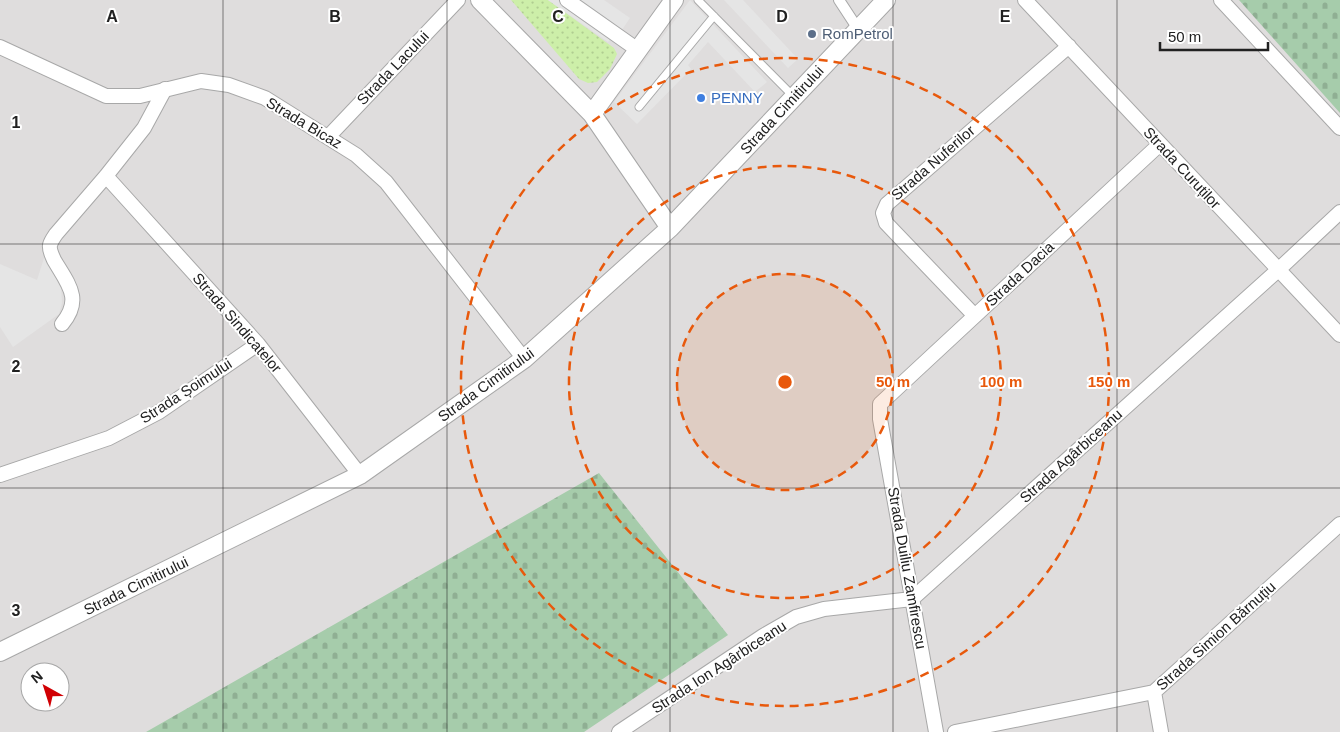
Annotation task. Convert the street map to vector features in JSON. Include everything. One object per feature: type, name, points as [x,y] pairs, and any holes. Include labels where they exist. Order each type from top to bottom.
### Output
[{"type":"street","name":"Strada Lacului","points":[[328,137],[458,0]]},
{"type":"street","points":[[480,0],[592,114],[670,228]]},
{"type":"street","points":[[567,0],[638,50]]},
{"type":"street","points":[[592,114],[674,0]]},
{"type":"street","points":[[839,0],[858,29]]},
{"type":"street","name":"Strada Cimitirului","points":[[0,652],[360,475],[524,359],[670,228],[886,0]]},
{"type":"street","name":"Strada Curuților","points":[[1025,0],[1277,271],[1340,335]]},
{"type":"street","points":[[1222,0],[1340,128]]},
{"type":"street","name":"Strada Nuferilor","points":[[975,316],[886,223],[883,213],[886,204],[1069,46]]},
{"type":"street","name":"Strada Bicaz","points":[[0,47],[106,96],[140,96],[201,81],[229,85],[265,98],[356,155],[386,182],[524,359]]},
{"type":"street","points":[[62,324],[72,312],[73,303],[71,290],[50,252],[50,245],[56,234],[144,128],[165,89]]},
{"type":"street","name":"Strada Dacia","points":[[880,404],[1160,144]]},
{"type":"street","name":"Strada Sindicatelor","points":[[106,176],[258,344],[360,475]]},
{"type":"street","name":"Strada Agârbiceanu","points":[[912,599],[1277,271],[1340,212]]},
{"type":"street","name":"Strada Șoimului","points":[[0,475],[109,438],[159,412],[258,344]]},
{"type":"street","name":"Strada Duiliu Zamfirescu","points":[[880,404],[880,419],[936,732]]},
{"type":"street","name":"Strada Simion Bărnuțiu","points":[[955,732],[1154,692],[1340,524]]},
{"type":"street","name":"Strada Ion Agârbiceanu","points":[[619,732],[763,636],[796,617],[824,609],[912,599]]},
{"type":"street","points":[[1154,692],[1161,732]]},
{"type":"lane","points":[[698,0],[794,97]]},
{"type":"lane","points":[[640,107],[714,16]]},
{"type":"shaded area","points":[[0,0],[1340,0],[1340,732],[0,732]]},
{"type":"shaded area","points":[[548,0],[558,0],[611,38],[608,42]]},
{"type":"shaded area","points":[[578,0],[604,0],[630,18],[622,30]]},
{"type":"shaded area","points":[[690,0],[767,82],[755,92],[708,42],[688,65],[691,69],[637,124],[614,102]]},
{"type":"shaded area","points":[[724,0],[743,0],[798,59],[788,68]]},
{"type":"shaded area","points":[[45,255],[61,288],[62,303],[59,314],[13,347],[0,327],[0,264],[37,280]]},
{"type":"green space","points":[[511,0],[548,0],[614,48],[617,54],[610,69],[597,82],[588,83],[579,79]]},
{"type":"green space","points":[[1239,0],[1340,0],[1340,113]]},
{"type":"green space","points":[[599,473],[728,635],[584,732],[146,732]]},
{"type":"place","name":"RomPetrol","points":[[812,34]]},
{"type":"place","name":"PENNY","points":[[701,98]]}]
